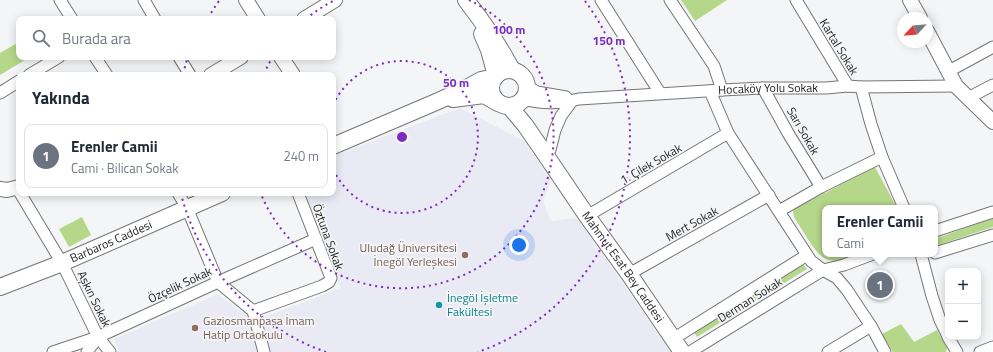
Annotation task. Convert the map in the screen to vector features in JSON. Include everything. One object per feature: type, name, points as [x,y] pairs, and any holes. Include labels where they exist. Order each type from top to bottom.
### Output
[{"type":"main road","points":[[466,0],[480,17],[512,70]]},
{"type":"main road","points":[[466,0],[489,50],[496,76]]},
{"type":"main road","points":[[516,99],[494,99],[491,88],[492,82],[496,76],[505,70],[517,72],[525,80],[516,99],[525,125],[564,183]]},
{"type":"main road","points":[[336,142],[436,102],[481,80],[496,76]]},
{"type":"main road","points":[[436,102],[484,95],[516,99],[546,141],[564,183]]},
{"type":"main road","name":"Mahmut Esat Bey Caddesi","points":[[564,183],[682,352]]},
{"type":"main road","name":"Barbaros Caddesi","points":[[0,288],[62,263],[215,196]]},
{"type":"street","points":[[60,0],[70,16]]},
{"type":"street","points":[[144,0],[154,16]]},
{"type":"street","points":[[246,0],[256,16]]},
{"type":"street","points":[[309,16],[335,0]]},
{"type":"street","points":[[601,0],[660,94]]},
{"type":"street","points":[[670,0],[714,66],[722,90]]},
{"type":"street","name":"Kartal Sokak","points":[[796,0],[848,86]]},
{"type":"street","points":[[910,0],[917,12]]},
{"type":"street","points":[[933,42],[956,86],[993,122]]},
{"type":"street","points":[[949,71],[993,47]]},
{"type":"street","points":[[34,72],[54,60]]},
{"type":"street","points":[[97,60],[105,72]]},
{"type":"street","points":[[181,60],[188,72]]},
{"type":"street","points":[[216,72],[236,60]]},
{"type":"street","points":[[283,60],[291,72]]},
{"type":"street","points":[[0,93],[16,83]]},
{"type":"street","points":[[968,98],[993,85]]},
{"type":"street","name":"Hocaköy Yolu Sokak","points":[[516,99],[538,103],[556,103],[575,100],[763,88],[956,86]]},
{"type":"street","points":[[861,87],[882,157],[903,205]]},
{"type":"street","name":"Sarı Sokak","points":[[763,88],[821,187]]},
{"type":"street","points":[[710,91],[728,133],[811,261],[837,278],[847,290],[871,326],[885,352]]},
{"type":"street","points":[[550,150],[555,130],[561,116],[575,100]]},
{"type":"street","name":"1. Çilek Sokak","points":[[586,216],[728,133]]},
{"type":"street","points":[[779,211],[821,187],[882,157]]},
{"type":"street","points":[[0,189],[16,190]]},
{"type":"street","name":"Mert Sokak","points":[[628,274],[769,195]]},
{"type":"street","name":"Aşkın Sokak","points":[[23,196],[62,263],[98,337],[110,352]]},
{"type":"street","points":[[180,196],[218,282],[253,311],[264,352]]},
{"type":"street","name":"Öztuna Sokak","points":[[253,311],[322,286],[329,282],[331,278],[299,196]]},
{"type":"street","points":[[938,230],[993,212]]},
{"type":"street","points":[[938,252],[993,234]]},
{"type":"street","name":"Özçelik Sokak","points":[[54,352],[98,337],[316,239]]},
{"type":"street","points":[[673,339],[807,255]]},
{"type":"street","name":"Derman Sokak","points":[[690,352],[823,270],[844,265],[864,257]]},
{"type":"street","points":[[925,257],[932,296],[945,331]]},
{"type":"street","points":[[828,352],[871,326]]},
{"type":"street","points":[[87,352],[98,337]]},
{"type":"street","points":[[950,340],[957,352]]},
{"type":"street","points":[[980,352],[993,347]]},
{"type":"shaded area","name":"Uludağ Üniversitesi İnegöl Yerleşkesi","points":[[460,108],[524,141],[551,181],[543,202],[551,221],[577,218],[671,352],[270,352],[262,318],[341,288],[305,196],[336,196],[336,155]]},
{"type":"shaded area","name":"Gaziosmanpaşa İmam Hatip Ortaokulu","points":[[218,294],[249,318],[258,352],[119,352],[114,339]]},
{"type":"green space","points":[[681,0],[727,0],[695,21]]},
{"type":"green space","points":[[16,44],[16,60],[25,60],[0,75],[0,53]]},
{"type":"green space","points":[[875,167],[895,205],[822,205],[822,256],[812,246],[794,217],[794,209]]},
{"type":"green space","points":[[82,217],[91,235],[69,247],[59,229]]},
{"type":"green space","points":[[993,218],[993,227],[938,245],[938,238]]},
{"type":"green space","points":[[823,257],[849,257],[833,261],[827,260]]},
{"type":"green space","points":[[803,264],[807,269],[697,337],[693,331]]},
{"type":"green space","points":[[901,324],[914,342],[937,330],[947,348],[946,352],[893,352],[882,334]]},
{"type":"place","name":"Uludağ Üniversitesi İnegöl Yerleşkesi","points":[[465,255]]},
{"type":"place","name":"Erenler Camii","points":[[880,285]]},
{"type":"place","name":"İnegöl İşletme Fakültesi","points":[[439,305]]},
{"type":"place","name":"Gaziosmanpaşa İmam Hatip Ortaokulu","points":[[195,328]]}]
